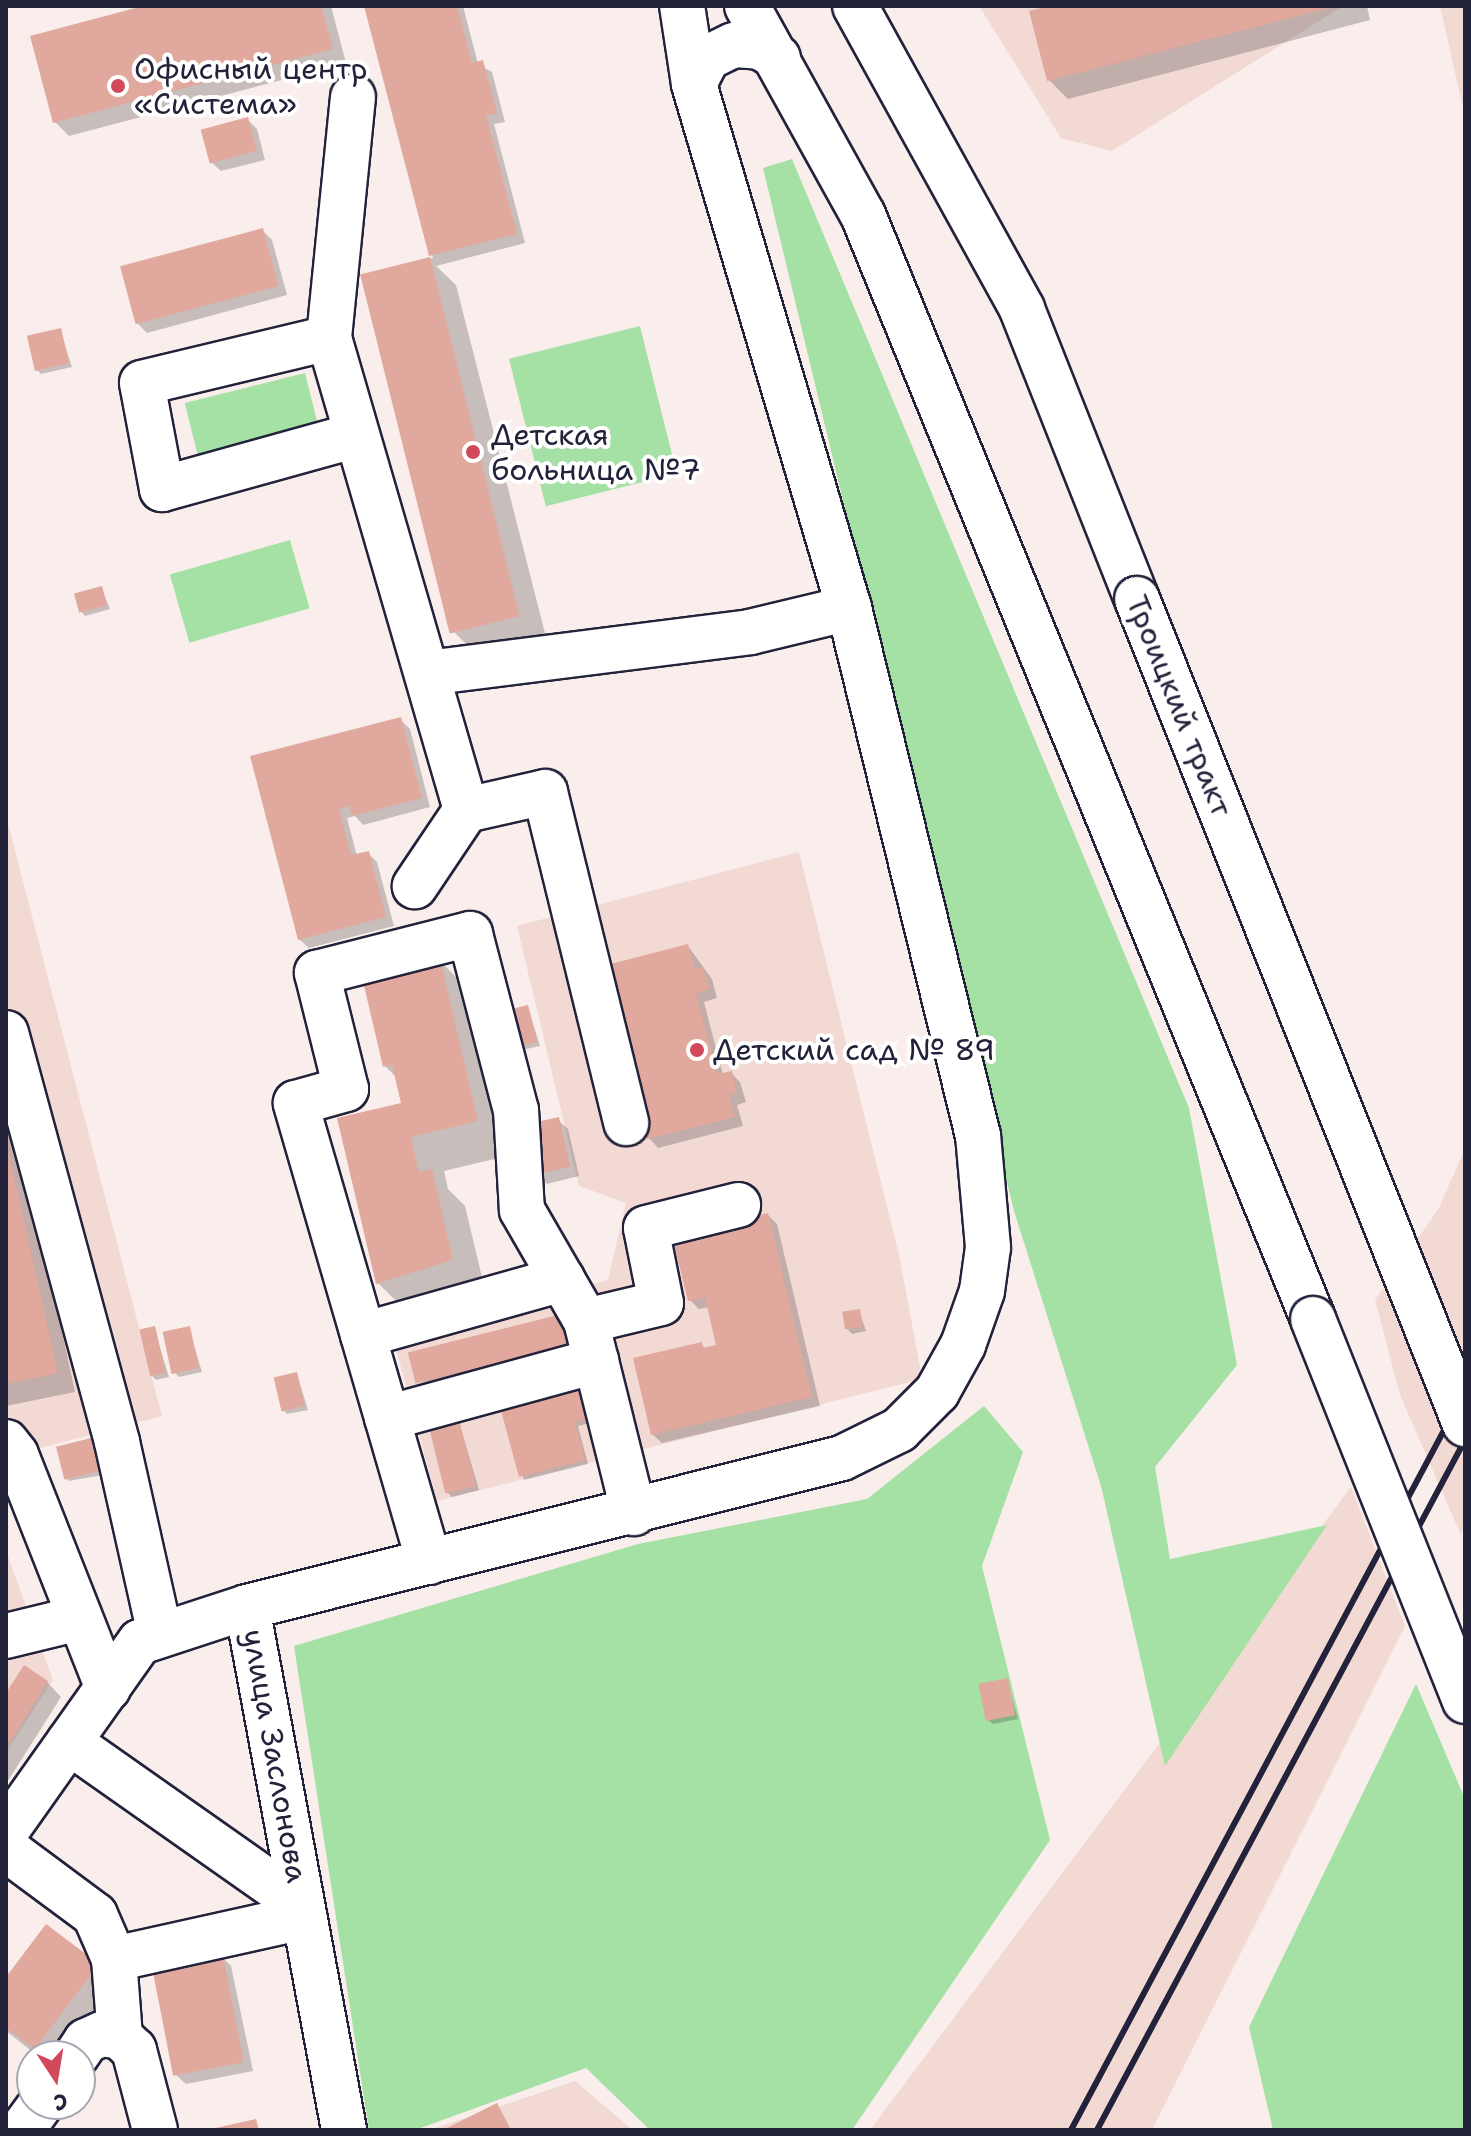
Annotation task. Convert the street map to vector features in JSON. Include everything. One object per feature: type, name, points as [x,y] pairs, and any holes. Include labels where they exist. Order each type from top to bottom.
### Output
[{"type":"street","points":[[6,1831],[140,1642],[247,1607],[634,1513],[842,1458],[899,1430],[948,1375],[982,1291],[988,1247],[978,1136],[849,608],[694,84],[682,6]]},
{"type":"street","points":[[747,6],[863,215],[1313,1319],[1465,1701]]},
{"type":"street","name":"Троицкий тракт","points":[[855,6],[1022,309],[1465,1424]]},
{"type":"street","points":[[694,84],[707,58],[734,45],[760,47],[778,58]]},
{"type":"street","points":[[353,97],[329,338],[466,810]]},
{"type":"street","points":[[329,338],[142,383],[162,489],[357,435]]},
{"type":"street","points":[[427,673],[750,632],[849,608]]},
{"type":"street","points":[[415,886],[466,810],[545,792],[626,1123]]},
{"type":"street","points":[[429,1562],[296,1103],[346,1089],[317,973],[470,934],[516,1110],[522,1210],[562,1279],[591,1341],[634,1513]]},
{"type":"street","points":[[6,1033],[117,1442],[160,1635]]},
{"type":"street","points":[[387,1418],[591,1341],[661,1303],[646,1228],[738,1205]]},
{"type":"street","points":[[363,1335],[562,1279]]},
{"type":"street","points":[[6,1442],[16,1455],[108,1688]]},
{"type":"street","name":"улица Заслонова","points":[[247,1607],[344,2130]]},
{"type":"street","points":[[6,1636],[80,1618]]},
{"type":"street","name":"улица Заслонова","points":[[69,1742],[303,1912]]},
{"type":"street","points":[[6,1849],[95,1915],[114,1959],[120,2037]]},
{"type":"street","points":[[114,1959],[303,1912]]},
{"type":"street","points":[[88,2040],[102,2034],[120,2037],[134,2050],[155,2130]]},
{"type":"shaded area","points":[[979,6],[1343,6],[1112,151],[1061,138]]},
{"type":"shaded area","points":[[1440,6],[1465,6],[1465,117]]},
{"type":"shaded area","points":[[6,816],[162,1416],[6,1457]]},
{"type":"shaded area","points":[[799,852],[900,1259],[922,1379],[437,1501],[393,1338],[608,1280],[626,1203],[579,1186],[517,926]]},
{"type":"shaded area","points":[[1465,1148],[1465,1527],[1461,1535],[1400,1395],[1375,1300],[1439,1208]]},
{"type":"shaded area","points":[[1351,1487],[1405,1626],[1152,2130],[870,2130]]},
{"type":"shaded area","points":[[6,1551],[53,1680],[6,1753]]},
{"type":"shaded area","points":[[575,2081],[633,2130],[429,2130]]},
{"type":"green space","points":[[792,159],[1189,1108],[1237,1365],[1155,1467],[1170,1559],[1327,1525],[1165,1766],[1101,1486],[1014,1211],[763,168]]},
{"type":"green space","points":[[640,326],[677,473],[546,506],[509,359]]},
{"type":"green space","points":[[305,373],[321,437],[201,467],[185,403]]},
{"type":"green space","points":[[290,540],[310,608],[189,643],[170,574]]},
{"type":"green space","points":[[984,1406],[1023,1452],[982,1566],[1050,1840],[852,2130],[650,2130],[586,2068],[415,2130],[369,2130],[294,1646],[638,1544],[867,1499]]},
{"type":"green space","points":[[1416,1684],[1465,1799],[1465,2130],[1273,2130],[1249,2027]]},
{"type":"building","name":"Офисный центр «Система»","points":[[143,6],[321,6],[333,49],[53,123],[30,36]]},
{"type":"building","points":[[364,6],[457,6],[472,63],[483,60],[497,113],[486,115],[517,234],[429,256]]},
{"type":"building","points":[[1049,6],[1333,7],[1047,81],[1029,11]]},
{"type":"building","points":[[248,117],[257,151],[210,163],[201,130]]},
{"type":"building","points":[[263,228],[279,286],[136,324],[120,266]]},
{"type":"building","points":[[430,257],[520,616],[450,633],[360,274]]},
{"type":"building","points":[[61,328],[69,363],[35,371],[27,336]]},
{"type":"building","points":[[102,586],[107,605],[79,613],[74,594]]},
{"type":"building","points":[[401,717],[422,798],[352,816],[349,806],[339,809],[351,855],[369,851],[386,917],[298,940],[250,756]]},
{"type":"building","points":[[688,944],[695,969],[703,967],[709,989],[696,993],[717,1074],[732,1071],[737,1093],[729,1095],[735,1117],[647,1139],[603,966]]},
{"type":"building","points":[[440,959],[478,1121],[411,1137],[419,1172],[432,1169],[453,1260],[376,1284],[337,1118],[401,1103],[392,1065],[383,1067],[362,977]]},
{"type":"building","points":[[528,1005],[537,1042],[518,1047],[509,1010]]},
{"type":"building","points":[[559,1117],[570,1167],[535,1175],[524,1125]]},
{"type":"building","points":[[6,1141],[58,1373],[6,1384]]},
{"type":"building","points":[[768,1213],[812,1397],[651,1435],[633,1358],[702,1342],[703,1348],[716,1345],[705,1298],[688,1301],[672,1236]]},
{"type":"building","points":[[860,1309],[863,1327],[845,1330],[842,1312]]},
{"type":"building","points":[[566,1313],[574,1344],[416,1383],[408,1352]]},
{"type":"building","points":[[155,1326],[166,1373],[150,1376],[139,1330]]},
{"type":"building","points":[[190,1326],[199,1368],[172,1374],[163,1332]]},
{"type":"building","points":[[297,1372],[305,1406],[281,1412],[274,1377]]},
{"type":"building","points":[[601,1381],[609,1413],[575,1422],[585,1460],[519,1477],[500,1407]]},
{"type":"building","points":[[459,1420],[475,1486],[445,1493],[429,1427]]},
{"type":"building","points":[[91,1438],[99,1471],[64,1480],[56,1447]]},
{"type":"building","points":[[24,1665],[48,1681],[6,1748],[6,1693]]},
{"type":"building","points":[[1008,1678],[1015,1715],[986,1721],[979,1684]]},
{"type":"building","points":[[46,1924],[99,1964],[42,2040],[23,2040],[6,2028],[6,1977]]},
{"type":"building","points":[[223,1955],[244,2062],[173,2076],[152,1969]]},
{"type":"building","points":[[497,2103],[511,2130],[443,2130]]},
{"type":"building","points":[[256,2119],[259,2130],[211,2130],[211,2129]]},
{"type":"railway","points":[[1071,2130],[1465,1391]]},
{"type":"railway","points":[[1097,2130],[1465,1440]]},
{"type":"place","name":"Офисный центр «Система»","points":[[118,86]]},
{"type":"place","name":"Детская больница №7","points":[[473,452]]},
{"type":"place","name":"Детский сад № 89","points":[[697,1050]]}]
